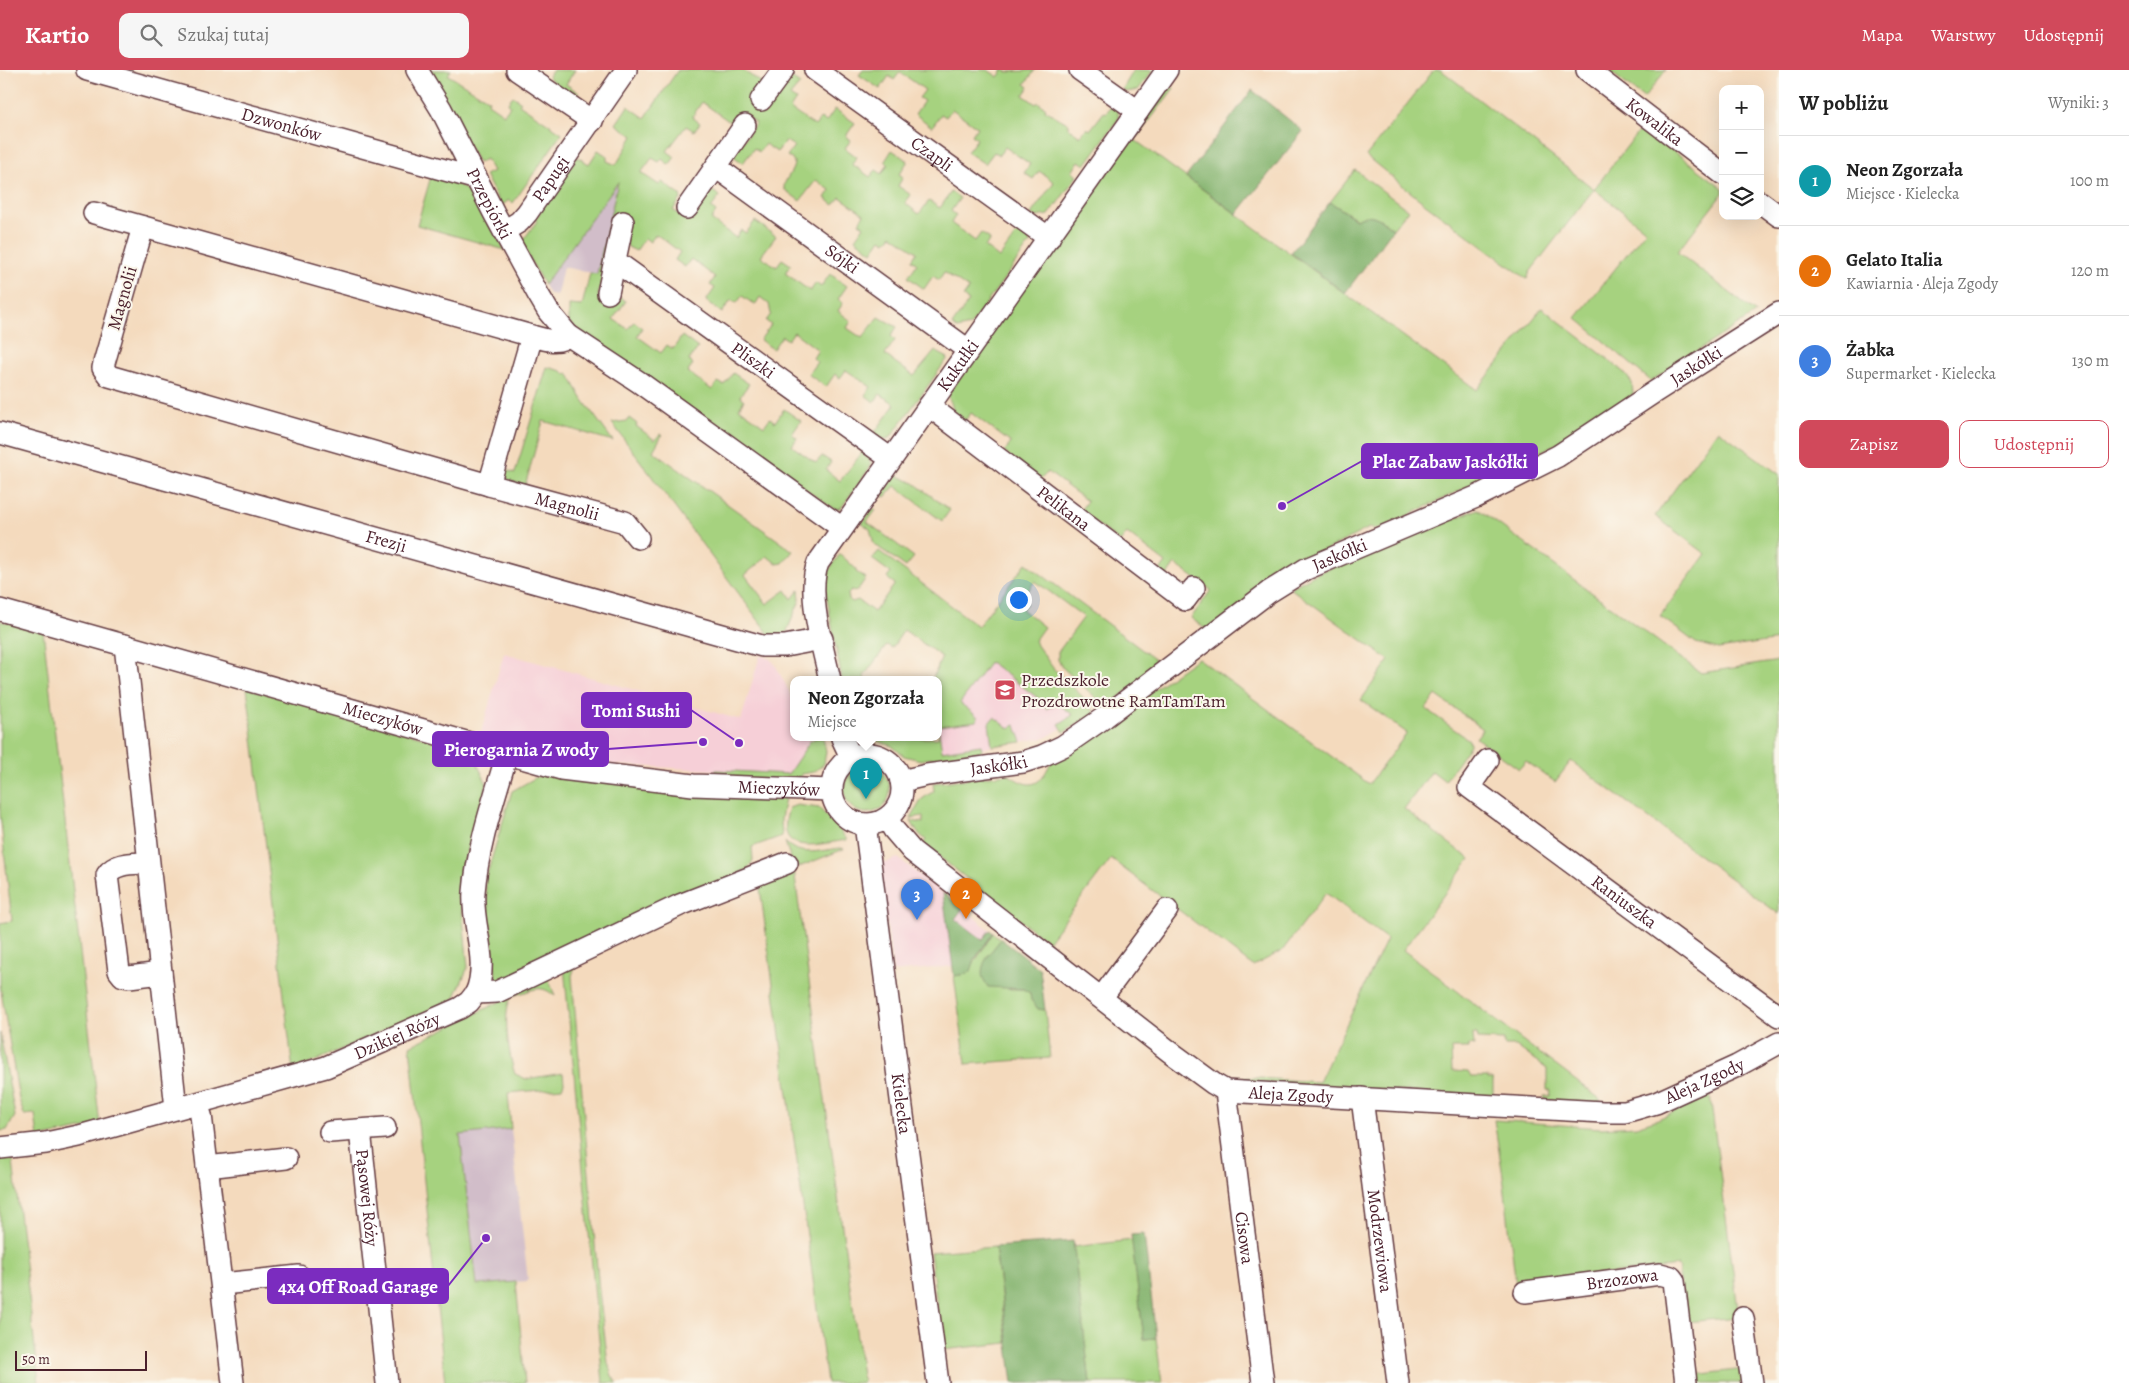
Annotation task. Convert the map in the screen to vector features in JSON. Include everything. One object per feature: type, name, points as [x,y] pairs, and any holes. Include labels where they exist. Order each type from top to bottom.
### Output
[{"type":"street","name":"Dzwonków","points":[[87,70],[477,179]]},
{"type":"street","name":"Przepiórki","points":[[417,70],[441,109],[548,311],[568,335],[639,382],[842,528]]},
{"type":"street","points":[[517,70],[592,121]]},
{"type":"street","name":"Papugi","points":[[504,231],[519,222],[527,213],[626,70]]},
{"type":"street","points":[[761,100],[783,70]]},
{"type":"street","name":"Czapli","points":[[815,70],[1048,238]]},
{"type":"street","points":[[1080,70],[1138,111]]},
{"type":"street","name":"Kukułki","points":[[829,676],[813,589],[814,572],[818,563],[1167,70]]},
{"type":"street","name":"Kowalika","points":[[1587,70],[1719,171]]},
{"type":"street","points":[[687,208],[745,125]]},
{"type":"street","name":"Sójki","points":[[716,167],[968,350]]},
{"type":"street","points":[[1764,205],[1779,216]]},
{"type":"street","points":[[94,213],[539,338],[561,340],[568,335]]},
{"type":"street","points":[[608,293],[623,222]]},
{"type":"street","name":"Magnolii","points":[[143,227],[104,362],[103,368],[109,376],[489,485],[626,522],[638,538]]},
{"type":"street","name":"Pliszki","points":[[615,261],[890,460]]},
{"type":"street","name":"Jaskółki","points":[[901,781],[927,775],[1023,762],[1056,750],[1105,717],[1269,592],[1306,569],[1476,497],[1558,456],[1652,392],[1779,313]]},
{"type":"street","points":[[489,485],[539,338]]},
{"type":"street","name":"Pelikana","points":[[929,406],[1185,600],[1194,588]]},
{"type":"street","name":"Frezji","points":[[0,433],[762,646],[822,639]]},
{"type":"street","name":"Mieczyków","points":[[0,610],[561,769],[693,785],[831,790]]},
{"type":"street","points":[[125,645],[176,1108]]},
{"type":"street","points":[[843,741],[851,757]]},
{"type":"street","points":[[507,754],[480,844],[477,865],[474,895],[482,966],[480,983],[476,993],[497,992],[776,861]]},
{"type":"street","points":[[867,754],[882,757],[893,765],[901,781],[901,798],[898,806],[888,818],[873,824],[856,823],[842,815],[833,800],[831,790],[834,776],[838,768],[851,757],[867,754]]},
{"type":"street","name":"Raniuszka","points":[[1488,760],[1469,787],[1779,1016]]},
{"type":"street","name":"Aleja Zgody","points":[[888,818],[894,830],[908,848],[1058,966],[1102,997],[1214,1084],[1226,1091],[1625,1112],[1649,1106],[1676,1095],[1779,1042]]},
{"type":"street","name":"Kielecka","points":[[865,824],[938,1383]]},
{"type":"street","points":[[148,863],[117,866],[111,869],[107,876],[119,971],[123,976],[129,977],[161,973]]},
{"type":"street","points":[[1102,997],[1167,910]]},
{"type":"street","name":"Dzikiej Róży","points":[[0,1148],[46,1143],[79,1136],[326,1067],[460,1008],[469,1002],[476,993]]},
{"type":"street","name":"Cisowa","points":[[1226,1091],[1263,1383]]},
{"type":"street","name":"Modrzewiowa","points":[[1362,1098],[1398,1383]]},
{"type":"street","points":[[201,1115],[233,1383]]},
{"type":"street","name":"Pąsowej Róży","points":[[330,1132],[385,1128]]},
{"type":"street","name":"Pąsowej Róży","points":[[360,1130],[387,1383]]},
{"type":"street","points":[[207,1167],[286,1158]]},
{"type":"street","name":"Brzozowa","points":[[1525,1292],[1660,1274],[1671,1277],[1674,1281],[1686,1383]]},
{"type":"street","points":[[222,1284],[299,1276]]},
{"type":"street","points":[[1743,1318],[1752,1383]]},
{"type":"shaded area","points":[[618,181],[597,274],[563,267],[557,295],[549,294],[544,285]]},
{"type":"shaded area","name":"Przedszkole Prozdrowotne RamTamTam","points":[[990,635],[1091,711],[1045,738],[914,758],[934,741],[942,741],[942,699]]},
{"type":"shaded area","points":[[504,653],[741,720],[760,655],[770,659],[775,664],[790,693],[790,741],[810,741],[788,774],[578,763],[480,736]]},
{"type":"shaded area","points":[[898,858],[943,893],[953,966],[893,972],[879,865]]},
{"type":"shaded area","points":[[963,908],[990,930],[982,940],[954,919]]},
{"type":"shaded area","points":[[511,1129],[528,1281],[477,1285],[460,1135]]},
{"type":"green space","points":[[427,70],[451,70],[448,75],[489,100],[488,103],[504,114],[510,106],[508,102],[513,96],[521,102],[519,104],[562,133],[513,203],[509,200],[501,206],[485,175],[493,171],[486,159],[478,163]]},
{"type":"green space","points":[[553,70],[575,70],[566,84],[579,93],[577,96],[581,98],[577,103],[552,86],[554,82],[548,77]]},
{"type":"green space","points":[[678,70],[742,70],[764,84],[788,76],[800,84],[790,96],[796,100],[790,109],[815,126],[821,118],[826,122],[835,109],[855,123],[846,136],[851,140],[845,148],[857,157],[852,164],[870,177],[876,170],[882,174],[888,164],[885,161],[892,150],[908,161],[899,174],[903,177],[898,186],[911,195],[905,203],[919,214],[929,201],[940,208],[951,192],[960,198],[951,211],[956,215],[951,223],[975,241],[981,233],[990,239],[985,247],[999,258],[1022,226],[1027,230],[1030,243],[970,326],[957,329],[952,325],[969,301],[963,297],[969,289],[944,272],[939,280],[933,276],[924,289],[908,277],[917,264],[912,260],[917,252],[892,235],[886,242],[881,239],[872,252],[855,239],[864,226],[859,223],[864,214],[840,197],[834,205],[825,198],[830,190],[816,180],[800,201],[784,189],[785,182],[794,165],[794,161],[787,156],[794,146],[786,141],[777,152],[765,144],[759,152],[754,148],[743,163],[733,156],[756,123],[742,114],[734,125],[702,102],[692,117],[700,123],[694,131],[686,126],[667,151],[675,157],[669,165],[662,159],[659,162],[652,158],[641,173],[659,185],[662,182],[680,195],[681,199],[673,210],[687,220],[708,188],[720,196],[711,208],[716,212],[711,220],[736,238],[741,230],[746,233],[755,221],[776,236],[761,256],[776,267],[782,259],[791,265],[785,273],[810,291],[816,283],[821,287],[830,274],[847,286],[838,299],[843,303],[838,311],[851,321],[847,328],[862,338],[879,317],[897,327],[891,336],[895,340],[885,355],[914,376],[935,351],[948,358],[890,438],[879,440],[873,435],[895,404],[880,394],[874,402],[865,395],[871,387],[846,370],[840,378],[835,374],[826,387],[808,374],[817,362],[813,358],[818,350],[794,332],[788,340],[782,336],[773,349],[760,340],[771,325],[766,321],[771,314],[769,304],[760,297],[755,305],[742,296],[737,303],[731,300],[722,313],[706,301],[715,288],[710,285],[715,277],[691,259],[685,267],[675,260],[680,252],[656,234],[650,242],[645,238],[636,251],[628,247],[616,216],[598,296],[613,300],[614,294],[626,301],[613,319],[628,329],[634,321],[642,328],[637,336],[661,353],[667,345],[673,349],[682,336],[698,348],[689,360],[693,364],[688,372],[712,390],[718,382],[724,385],[733,373],[749,384],[740,396],[744,400],[739,408],[764,426],[770,418],[775,422],[784,409],[801,421],[792,434],[797,438],[792,446],[816,463],[822,456],[831,462],[826,470],[840,481],[864,450],[868,453],[871,466],[841,508],[834,509],[583,334],[569,322],[569,305],[582,306],[590,273],[597,274],[618,182],[544,285],[521,243],[577,157],[589,164],[598,150],[607,156],[607,161],[616,165],[633,136],[616,124],[628,106],[645,118]]},
{"type":"green space","points":[[863,70],[988,70],[998,77],[1003,70],[1008,72],[1035,70],[1025,84],[1029,87],[1023,95],[1036,104],[1038,102],[1046,108],[1045,110],[1069,124],[1068,127],[1080,136],[1087,128],[1090,130],[1113,103],[1117,105],[1119,118],[1085,165],[1079,161],[1072,172],[1077,176],[1049,215],[1036,217],[1031,214],[1054,182],[1039,171],[1033,179],[1024,173],[1030,164],[1005,147],[999,155],[994,152],[985,164],[967,152],[977,139],[972,135],[977,127],[952,109],[946,117],[941,114],[932,127],[915,114],[924,101],[919,98],[925,90],[900,72],[894,80],[889,76],[880,89],[859,75]]},
{"type":"green space","points":[[1134,70],[1153,70],[1138,90],[1126,92],[1122,90]]},
{"type":"green space","points":[[1434,70],[1441,70],[1594,189],[1530,272],[1527,279],[1424,203],[1366,156]]},
{"type":"green space","points":[[1608,70],[1666,70],[1644,98]]},
{"type":"green space","points":[[1168,85],[1174,88],[1135,140],[1477,390],[1542,308],[1622,370],[1632,383],[1633,394],[1611,412],[1552,446],[1380,529],[1369,528],[1314,556],[1207,630],[1191,618],[1211,590],[1175,564],[1165,578],[1159,572],[1166,563],[1127,533],[1120,542],[1080,511],[1087,501],[1048,472],[1040,480],[1004,452],[1011,443],[971,413],[963,423],[955,415],[947,395]]},
{"type":"green space","points":[[1252,90],[1303,131],[1237,214],[1186,177]]},
{"type":"green space","points":[[1642,127],[1719,185],[1719,198],[1677,252],[1756,313],[1651,381],[1576,318],[1646,230],[1594,189]]},
{"type":"green space","points":[[1355,170],[1408,210],[1393,229],[1376,217],[1362,216],[1357,219],[1330,202]]},
{"type":"green space","points":[[431,176],[461,186],[471,194],[505,250],[417,225]]},
{"type":"green space","points":[[1330,202],[1356,219],[1362,216],[1376,217],[1393,229],[1345,293],[1291,253]]},
{"type":"green space","points":[[547,367],[562,371],[565,374],[568,373],[583,400],[613,441],[543,421],[525,486],[504,478],[502,469],[515,473]]},
{"type":"green space","points":[[629,418],[637,424],[636,426],[655,440],[660,434],[662,435],[653,451],[793,551],[783,563],[777,564],[767,556],[745,575],[767,604],[786,590],[792,599],[799,590],[800,600],[786,633],[787,639],[771,637],[612,423],[627,421]]},
{"type":"green space","points":[[1718,430],[1779,474],[1779,640],[1718,649],[1696,643],[1660,616],[1706,554],[1655,516]]},
{"type":"green space","points":[[896,475],[914,483],[950,510],[942,521],[895,486],[885,497],[882,495]]},
{"type":"green space","points":[[873,508],[876,510],[867,522],[914,557],[906,567],[874,544],[870,529],[862,523]]},
{"type":"green space","points":[[1478,509],[1701,673],[1779,661],[1779,914],[1571,761],[1555,782],[1526,761],[1519,769],[1476,738],[1483,729],[1436,695],[1426,709],[1469,740],[1470,745],[1445,781],[1432,771],[1404,809],[1470,859],[1403,950],[1600,1099],[1600,1103],[1544,1100],[1544,1096],[1550,1096],[1551,1090],[1547,1090],[1547,1069],[1516,1046],[1504,1046],[1504,1040],[1478,1039],[1477,1034],[1473,1034],[1474,1046],[1468,1045],[1468,1048],[1451,1048],[1452,1071],[1468,1072],[1471,1077],[1488,1077],[1488,1079],[1493,1079],[1493,1097],[1246,1082],[1243,1077],[1319,1082],[1387,939],[1326,893],[1282,951],[1253,966],[1111,859],[1048,942],[923,844],[926,840],[917,832],[911,821],[923,823],[923,816],[911,818],[922,799],[934,791],[933,783],[1008,774],[1023,783],[1029,784],[1039,781],[1051,762],[1198,658],[1369,784],[1407,733],[1361,700],[1389,660],[1290,588],[1320,572]]},
{"type":"green space","points":[[879,551],[978,626],[1026,563],[1161,664],[1104,709],[1094,696],[1063,668],[1058,660],[1058,652],[1084,617],[1035,581],[1022,599],[1027,603],[1022,609],[1044,627],[1034,641],[1053,668],[1088,702],[1095,714],[1064,732],[1059,724],[1073,715],[1057,703],[1047,709],[1039,699],[990,662],[960,703],[978,717],[977,721],[942,726],[942,676],[934,676],[942,657],[904,630],[892,648],[887,645],[864,676],[841,676],[825,588],[826,574],[840,554],[856,569],[856,572],[866,578],[857,591],[851,590],[848,594],[849,599],[852,602],[858,600],[874,612],[895,584],[887,578],[891,573],[872,559]]},
{"type":"green space","points":[[0,621],[43,630],[100,1125],[38,1138],[35,1114],[24,1115],[19,1099],[0,985],[0,923],[12,921],[0,814]]},
{"type":"green space","points":[[247,688],[471,751],[487,784],[459,880],[468,967],[454,999],[293,1071]]},
{"type":"green space","points":[[994,717],[1010,729],[1014,725],[1016,726],[1022,742],[992,746],[989,723]]},
{"type":"green space","points":[[810,741],[824,741],[826,751],[824,764],[814,772],[801,774],[801,782],[715,778],[716,770],[788,774]]},
{"type":"green space","points":[[878,741],[940,741],[942,751],[981,745],[982,751],[920,760],[904,756],[892,746]]},
{"type":"green space","points":[[872,767],[884,773],[889,781],[889,799],[884,807],[876,812],[862,813],[850,807],[845,799],[844,785],[850,773],[858,768]]},
{"type":"green space","points":[[544,773],[785,798],[781,819],[782,836],[752,847],[753,860],[748,869],[497,986],[485,881],[512,791]]},
{"type":"green space","points":[[797,805],[819,808],[847,840],[811,845],[792,841],[787,835],[786,824],[789,808]]},
{"type":"green space","points":[[785,842],[797,850],[812,852],[844,849],[794,869],[863,1383],[827,1383],[759,881],[794,868]]},
{"type":"green space","points":[[943,893],[963,908],[955,919],[982,940],[990,930],[993,933],[975,959],[971,971],[967,974],[954,976]]},
{"type":"green space","points":[[993,933],[1001,939],[987,957],[1010,989],[1024,989],[1030,993],[1031,1000],[1038,1009],[1045,1010],[1050,1058],[966,1064],[954,976],[966,974]]},
{"type":"green space","points":[[1001,939],[1040,969],[1045,1010],[1038,1009],[1031,1000],[1030,993],[1024,989],[988,987],[984,981],[982,974],[985,962]]},
{"type":"green space","points":[[576,962],[572,976],[599,1291],[608,1363],[612,1376],[618,1383],[603,1383],[564,967]]},
{"type":"green space","points":[[547,975],[555,996],[542,989],[514,995],[509,1002],[507,1011],[507,1034],[515,1074],[526,1079],[563,1073],[564,1083],[562,1088],[508,1093],[511,1129],[460,1135],[477,1285],[516,1282],[525,1383],[445,1383],[410,1046],[499,1002],[504,997]]},
{"type":"green space","points":[[0,1033],[15,1116],[7,1130],[0,1131]]},
{"type":"green space","points":[[1710,1095],[1739,1317],[1686,1322],[1678,1266],[1516,1285],[1503,1176],[1494,1120],[1601,1128],[1636,1126],[1658,1119]]},
{"type":"green space","points":[[12,1153],[39,1383],[0,1383],[0,1154]]},
{"type":"green space","points":[[1144,1234],[1156,1338],[1144,1339],[1131,1235]]},
{"type":"green space","points":[[1132,1240],[1144,1339],[1156,1338],[1162,1383],[1090,1383],[1073,1247]]},
{"type":"green space","points":[[1073,1241],[1090,1383],[1013,1383],[995,1247]]},
{"type":"green space","points":[[995,1247],[1007,1343],[942,1350],[944,1333],[940,1330],[930,1252]]},
{"type":"green space","points":[[1745,1369],[1747,1383],[1695,1383],[1694,1375]]},
{"type":"place","name":"Plac Zabaw Jaskółki","points":[[1282,506]]},
{"type":"place","name":"Przedszkole Prozdrowotne RamTamTam","points":[[1005,690]]},
{"type":"place","name":"Pierogarnia Z wody","points":[[703,742]]},
{"type":"place","name":"Tomi Sushi","points":[[739,743]]},
{"type":"place","name":"Neon Zgorzała","points":[[866,799]]},
{"type":"place","name":"Gelato Italia","points":[[966,919]]},
{"type":"place","name":"Żabka","points":[[917,920]]},
{"type":"place","name":"4x4 Off Road Garage","points":[[486,1238]]}]
